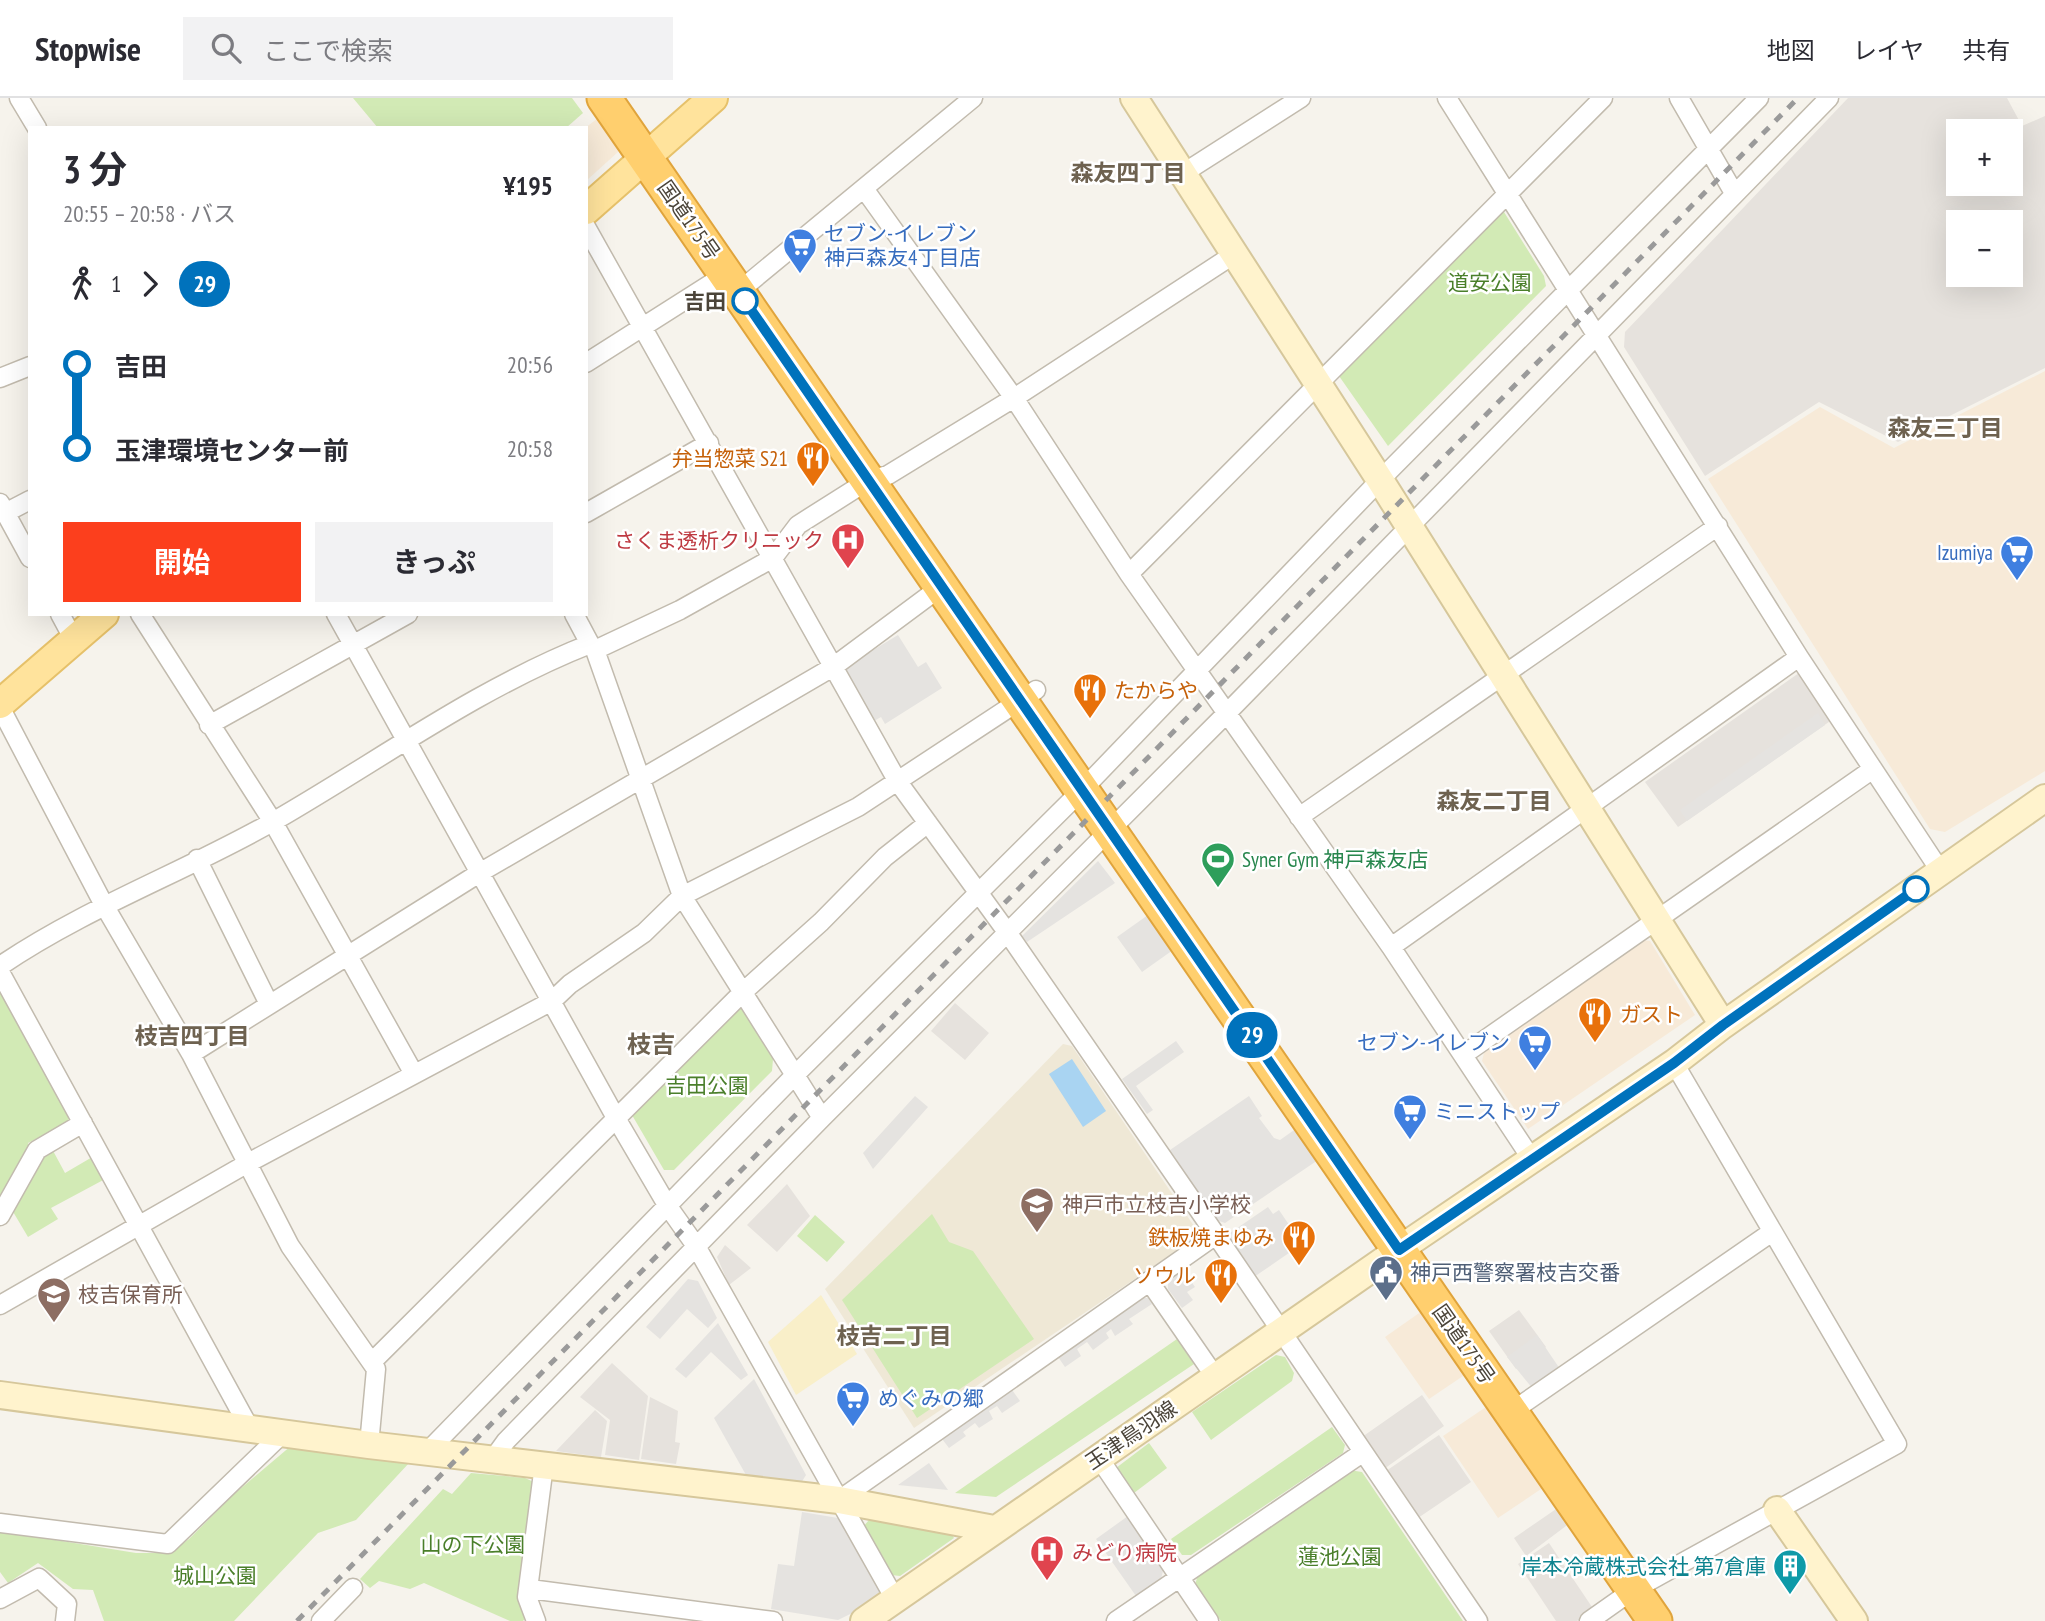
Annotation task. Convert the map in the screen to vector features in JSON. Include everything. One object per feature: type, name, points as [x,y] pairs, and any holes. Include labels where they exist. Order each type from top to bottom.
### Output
[{"type":"highway","name":"国道175号","points":[[604,98],[654,153]]},
{"type":"highway","name":"国道175号","points":[[628,98],[654,153],[740,282],[879,478],[1641,1585],[1677,1621]]},
{"type":"highway","name":"国道175号","points":[[879,478],[942,586],[1029,696]]},
{"type":"highway","name":"国道175号","points":[[1641,1585],[1655,1621]]},
{"type":"main road","points":[[588,208],[654,153],[713,98]]},
{"type":"main road","points":[[0,705],[102,616]]},
{"type":"street","points":[[19,98],[36,126]]},
{"type":"street","points":[[588,362],[642,327],[740,282],[865,190],[973,98]]},
{"type":"street","points":[[1134,98],[1380,480],[1723,1025]]},
{"type":"street","points":[[1182,174],[1301,98]]},
{"type":"street","points":[[1447,98],[1799,656],[1941,872]]},
{"type":"street","points":[[1129,574],[1603,98]]},
{"type":"street","points":[[1679,98],[1734,193]]},
{"type":"street","points":[[427,1452],[794,1075],[1089,783],[1380,480],[1759,98]]},
{"type":"street","points":[[493,1459],[506,1441],[696,1245],[1226,714],[1829,98]]},
{"type":"street","points":[[865,190],[1014,398],[1129,574],[1391,947],[1533,1161]]},
{"type":"street","points":[[588,231],[898,782],[1007,932],[1478,1621]]},
{"type":"street","points":[[0,966],[47,934],[273,822],[510,678],[680,610],[773,558],[798,524],[1014,398],[1233,255]]},
{"type":"street","points":[[0,378],[28,367]]},
{"type":"street","points":[[588,512],[709,443]]},
{"type":"street","points":[[28,501],[3,508],[28,554]]},
{"type":"street","points":[[1299,817],[1718,526]]},
{"type":"street","points":[[191,1054],[481,872],[833,667],[942,586]]},
{"type":"street","points":[[61,616],[74,640]]},
{"type":"street","points":[[141,616],[273,822],[414,1074]]},
{"type":"street","points":[[337,616],[616,1118],[667,1205],[696,1245],[895,1600]]},
{"type":"street","points":[[209,725],[405,616]]},
{"type":"street","points":[[575,616],[593,647],[642,777],[682,896],[821,1118]]},
{"type":"street","points":[[1391,947],[1799,656]]},
{"type":"street","points":[[0,1305],[248,1163],[552,1001],[570,984],[644,933],[682,896],[858,807],[1029,696]]},
{"type":"street","points":[[0,705],[104,905],[191,1054],[290,1245],[376,1369],[369,1446]]},
{"type":"street","points":[[1463,1055],[1873,769]]},
{"type":"street","name":"玉津鳥羽線","points":[[864,1621],[1406,1245],[1674,1063],[1723,1025],[2045,798]]},
{"type":"street","points":[[372,1362],[743,992],[821,922],[884,857],[928,824]]},
{"type":"street","points":[[197,859],[269,1004]]},
{"type":"street","points":[[0,972],[250,1429]]},
{"type":"street","points":[[1589,1621],[1641,1585],[1897,1444],[1674,1063]]},
{"type":"street","points":[[0,1216],[37,1150],[83,1123]]},
{"type":"street","points":[[1519,1408],[1772,1232]]},
{"type":"street","points":[[839,1500],[1216,1235]]},
{"type":"street","points":[[1149,1281],[1216,1378]]},
{"type":"street","points":[[0,1395],[369,1446],[839,1500],[994,1529]]},
{"type":"street","points":[[0,1523],[168,1544],[282,1434]]},
{"type":"street","points":[[1116,1621],[1362,1453]]},
{"type":"street","points":[[1099,1458],[1209,1621]]},
{"type":"street","points":[[536,1621],[527,1597],[544,1465]]},
{"type":"street","points":[[1777,1510],[1854,1621]]},
{"type":"street","points":[[0,1599],[39,1578],[66,1604],[65,1621]]},
{"type":"street","points":[[321,1621],[353,1588]]},
{"type":"street","points":[[530,1588],[773,1621]]},
{"type":"shaded area","points":[[1848,98],[2007,98],[2018,119],[1946,119],[1946,196],[2023,196],[2023,126],[2045,116],[2045,368],[1898,442],[1819,402],[1705,476],[1624,347],[1625,332]]},
{"type":"shaded area","points":[[602,115],[617,136],[618,152],[588,179],[588,126]]},
{"type":"shaded area","points":[[2045,371],[2045,771],[1945,832],[1930,829],[1708,479],[1820,407],[1894,448]]},
{"type":"shaded area","points":[[898,635],[918,667],[926,662],[942,688],[885,724],[881,717],[874,721],[842,669]]},
{"type":"shaded area","points":[[1806,668],[1836,717],[1678,827],[1645,782]]},
{"type":"shaded area","points":[[1818,713],[1825,725],[1687,821],[1680,810]]},
{"type":"shaded area","points":[[1098,861],[1115,883],[1027,942],[1022,936]]},
{"type":"shaded area","points":[[1148,915],[1173,950],[1142,972],[1117,937]]},
{"type":"shaded area","points":[[1642,940],[1650,941],[1695,1015],[1528,1129],[1482,1061],[1484,1053]]},
{"type":"shaded area","points":[[955,1003],[989,1033],[965,1060],[931,1031]]},
{"type":"shaded area","points":[[1176,1041],[1184,1052],[1136,1086],[1153,1110],[1147,1114],[1122,1079]]},
{"type":"shaded area","name":"神戸市立枝吉小学校","points":[[1063,1044],[1072,1046],[1196,1229],[1194,1239],[914,1428],[825,1289]]},
{"type":"shaded area","points":[[915,1096],[928,1107],[873,1169],[863,1153]]},
{"type":"shaded area","points":[[1249,1096],[1262,1116],[1259,1118],[1274,1138],[1280,1140],[1297,1128],[1318,1160],[1225,1223],[1216,1220],[1170,1150]]},
{"type":"shaded area","points":[[787,1184],[810,1216],[777,1252],[747,1225]]},
{"type":"shaded area","points":[[1268,1207],[1273,1214],[1279,1210],[1302,1244],[1254,1277],[1230,1241],[1230,1233]]},
{"type":"shaded area","points":[[725,1245],[751,1268],[729,1285],[717,1257]]},
{"type":"shaded area","points":[[1182,1268],[1195,1287],[1187,1292],[1193,1300],[1182,1308],[1168,1289],[1168,1278]]},
{"type":"shaded area","points":[[688,1279],[698,1281],[717,1318],[708,1328],[687,1309],[660,1339],[646,1327]]},
{"type":"shaded area","points":[[1137,1298],[1148,1298],[1152,1304],[1129,1319],[1133,1324],[1115,1336],[1111,1329],[1106,1333],[1109,1338],[1093,1350],[1087,1342],[1077,1349],[1081,1356],[1065,1367],[1056,1354]]},
{"type":"shaded area","points":[[1519,1310],[1546,1347],[1516,1369],[1489,1331]]},
{"type":"shaded area","points":[[1422,1311],[1466,1374],[1429,1399],[1385,1337]]},
{"type":"shaded area","points":[[718,1323],[748,1375],[741,1380],[711,1352],[686,1378],[675,1369]]},
{"type":"shaded area","points":[[1537,1335],[1560,1369],[1533,1389],[1507,1357]]},
{"type":"shaded area","points":[[612,1363],[648,1396],[639,1460],[605,1455],[610,1420],[580,1397]]},
{"type":"shaded area","points":[[754,1379],[806,1475],[801,1483],[746,1475],[714,1418]]},
{"type":"shaded area","points":[[1010,1387],[1020,1401],[1002,1413],[997,1406],[989,1411],[993,1419],[979,1428],[975,1423],[963,1432],[966,1436],[949,1448],[939,1435]]},
{"type":"shaded area","points":[[1422,1395],[1444,1426],[1384,1469],[1362,1437]]},
{"type":"shaded area","points":[[650,1397],[678,1411],[675,1442],[680,1443],[676,1464],[641,1459]]},
{"type":"shaded area","points":[[1489,1405],[1544,1487],[1498,1518],[1443,1436]]},
{"type":"shaded area","points":[[595,1410],[607,1421],[601,1457],[556,1451]]},
{"type":"shaded area","points":[[1439,1435],[1471,1482],[1418,1518],[1386,1471]]},
{"type":"shaded area","points":[[929,1463],[948,1490],[898,1485]]},
{"type":"shaded area","points":[[1559,1507],[1570,1523],[1526,1556],[1514,1538]]},
{"type":"shaded area","points":[[802,1512],[838,1518],[883,1598],[838,1620],[771,1609],[778,1564],[794,1566]]},
{"type":"shaded area","points":[[1128,1516],[1164,1567],[1161,1579],[1136,1596],[1096,1539]]},
{"type":"shaded area","points":[[1549,1543],[1594,1610],[1577,1621],[1556,1621],[1518,1564]]},
{"type":"green space","points":[[353,98],[572,98],[583,113],[568,126],[376,126]]},
{"type":"green space","name":"道安公園","points":[[1504,212],[1544,276],[1546,286],[1388,446],[1339,376],[1495,214]]},
{"type":"green space","points":[[0,992],[4,993],[67,1108],[69,1122],[28,1143],[34,1157],[51,1147],[65,1173],[94,1156],[107,1178],[51,1208],[58,1219],[28,1237],[9,1205],[0,1209]]},
{"type":"green space","name":"吉田公園","points":[[733,1008],[742,1009],[773,1059],[772,1071],[674,1170],[664,1170],[632,1115],[634,1108]]},
{"type":"green space","points":[[932,1214],[949,1242],[973,1251],[1034,1339],[917,1418],[842,1300]]},
{"type":"green space","points":[[815,1215],[845,1242],[827,1262],[797,1236]]},
{"type":"green space","points":[[1177,1339],[1194,1364],[996,1497],[955,1493]]},
{"type":"green space","points":[[1276,1355],[1285,1357],[1294,1373],[1292,1381],[1211,1440],[1192,1412]]},
{"type":"green space","points":[[1332,1427],[1345,1445],[1343,1453],[1191,1555],[1182,1555],[1171,1539]]},
{"type":"green space","points":[[1149,1443],[1167,1468],[1134,1493],[1116,1468]]},
{"type":"green space","name":"城山公園","points":[[292,1445],[355,1457],[410,1462],[356,1520],[318,1533],[234,1621],[104,1621],[93,1590],[73,1589],[38,1563],[8,1583],[0,1572],[0,1531],[136,1553],[169,1553],[189,1539],[233,1495]]},
{"type":"green space","name":"蓮池公園","points":[[1349,1470],[1362,1472],[1463,1621],[1221,1621],[1195,1585],[1199,1571]]},
{"type":"green space","name":"山の下公園","points":[[471,1473],[525,1478],[536,1483],[524,1580],[518,1591],[528,1615],[523,1621],[510,1621],[424,1583],[410,1589],[379,1581],[370,1588],[360,1579],[443,1489],[452,1494]]},
{"type":"green space","points":[[869,1520],[948,1529],[954,1538],[900,1576],[891,1575],[862,1528]]},
{"type":"sand","points":[[821,1295],[857,1354],[796,1395],[768,1342]]},
{"type":"water","points":[[1072,1059],[1106,1111],[1083,1127],[1049,1074]]},
{"type":"railway","points":[[297,1621],[1798,98]]},
{"type":"bus line","name":"29","points":[[745,301],[1399,1250],[1674,1063],[1723,1025],[1916,889]]},
{"type":"place","name":"セブン-イレブン 神戸森友4丁目店","points":[[800,275]]},
{"type":"place","name":"吉田","points":[[745,301]]},
{"type":"place","name":"弁当惣菜 S21","points":[[813,488]]},
{"type":"place","name":"さくま透析クリニック","points":[[848,570]]},
{"type":"place","name":"Izumiya","points":[[2017,582]]},
{"type":"place","name":"たからや","points":[[1090,720]]},
{"type":"place","name":"Syner Gym 神戸森友店","points":[[1218,889]]},
{"type":"place","name":"ガスト","points":[[1595,1044]]},
{"type":"place","name":"セブン-イレブン","points":[[1535,1072]]},
{"type":"place","name":"ミニストップ","points":[[1410,1141]]},
{"type":"place","name":"神戸市立枝吉小学校","points":[[1037,1234]]},
{"type":"place","name":"鉄板焼まゆみ","points":[[1299,1267]]},
{"type":"place","name":"神戸西警察署枝吉交番","points":[[1386,1302]]},
{"type":"place","name":"ソウル","points":[[1221,1305]]},
{"type":"place","name":"枝吉保育所","points":[[54,1324]]},
{"type":"place","name":"めぐみの郷","points":[[853,1428]]},
{"type":"place","name":"みどり病院","points":[[1047,1582]]},
{"type":"place","name":"岸本冷蔵株式会社 第7倉庫","points":[[1790,1596]]},
{"type":"district","name":"森友四丁目","points":[[1128,172]]},
{"type":"district","name":"森友三丁目","points":[[1945,427]]},
{"type":"district","name":"森友二丁目","points":[[1494,800]]},
{"type":"district","name":"枝吉四丁目","points":[[192,1035]]},
{"type":"district","name":"枝吉","points":[[651,1044]]},
{"type":"district","name":"枝吉二丁目","points":[[894,1335]]}]
